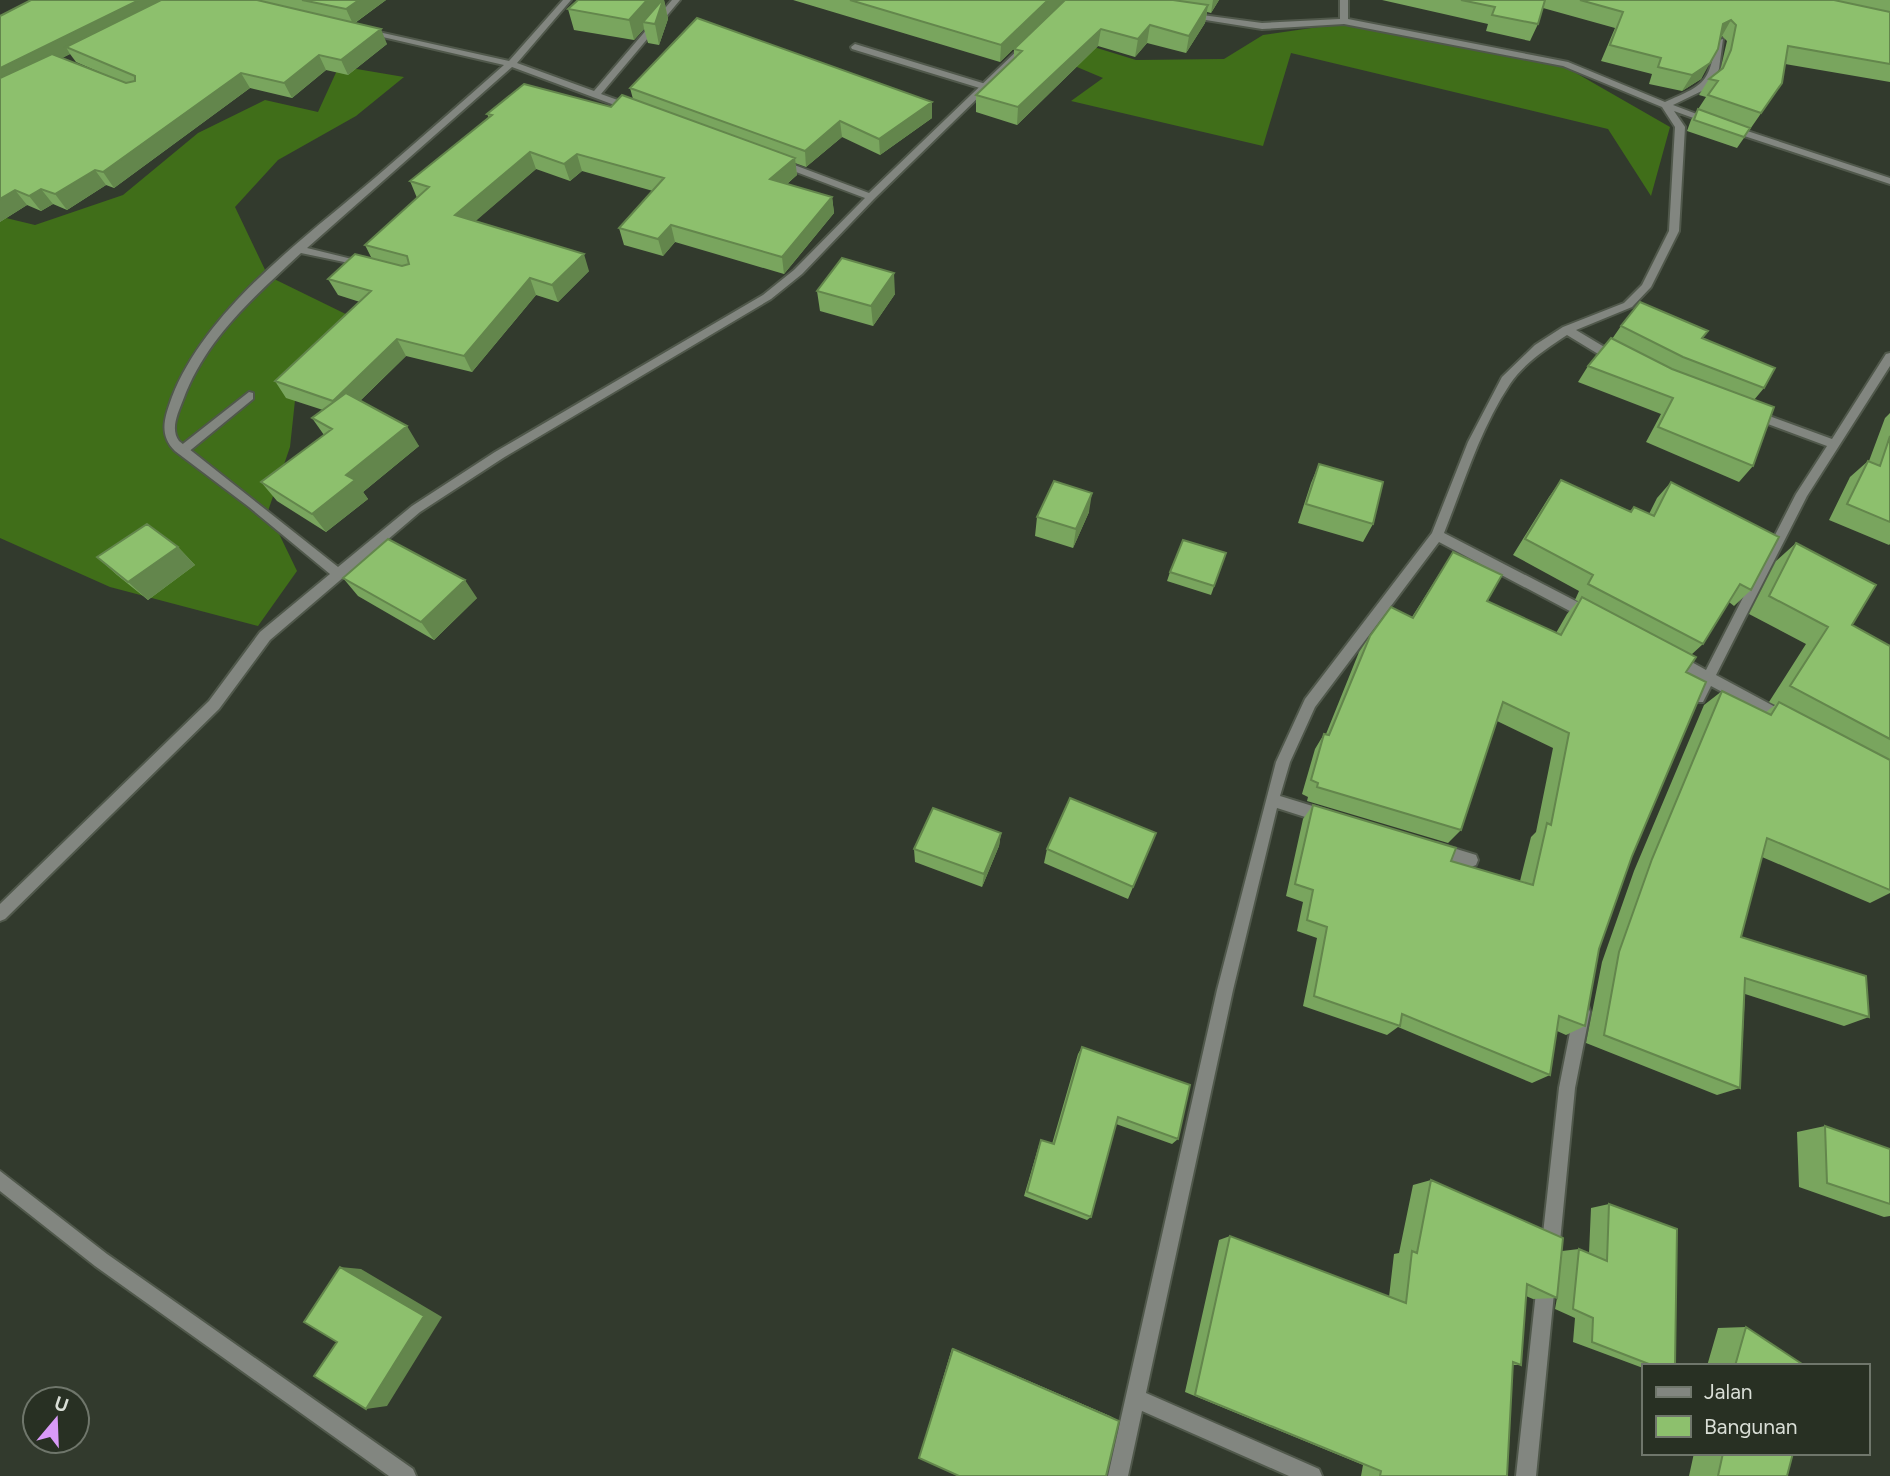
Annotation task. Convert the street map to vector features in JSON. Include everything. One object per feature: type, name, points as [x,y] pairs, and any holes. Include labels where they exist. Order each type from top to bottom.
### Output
[{"type":"street","points":[[338,574],[170,438],[170,423],[177,399],[201,349],[229,315],[299,249],[511,64],[567,0]]},
{"type":"street","points":[[596,95],[677,0]]},
{"type":"street","points":[[1344,0],[1344,20]]},
{"type":"street","points":[[1171,13],[1262,26],[1344,20],[1564,64],[1665,105],[1820,160],[1890,181]]},
{"type":"street","points":[[351,29],[511,64],[635,110]]},
{"type":"street","points":[[0,914],[214,705],[265,636],[338,574],[416,509],[767,297],[798,272],[1035,38]]},
{"type":"street","points":[[1665,105],[1708,86],[1716,71],[1720,41]]},
{"type":"street","points":[[855,47],[986,86]]},
{"type":"street","points":[[1118,1476],[1225,990],[1283,762],[1310,703],[1437,535],[1474,442],[1506,380],[1539,348],[1567,330],[1628,306],[1646,287],[1674,232],[1680,127],[1665,105]]},
{"type":"street","points":[[766,158],[871,197]]},
{"type":"street","points":[[299,249],[374,268]]},
{"type":"street","points":[[1567,330],[1629,365]]},
{"type":"street","points":[[1692,713],[1707,677],[1802,494],[1890,357]]},
{"type":"street","points":[[183,450],[249,396]]},
{"type":"street","points":[[1738,409],[1834,444]]},
{"type":"street","points":[[1437,535],[1597,619]]},
{"type":"street","points":[[1658,651],[1793,723]]},
{"type":"street","points":[[1272,800],[1338,820]]},
{"type":"street","points":[[1418,844],[1471,860]]},
{"type":"street","points":[[1525,1476],[1567,1088],[1584,999]]},
{"type":"street","points":[[0,1180],[101,1260],[406,1476]]},
{"type":"street","points":[[1135,1398],[1312,1476]]},
{"type":"green space","points":[[1346,23],[1562,65],[1670,127],[1651,196],[1608,129],[1291,53],[1263,146],[1071,101],[1103,78],[1032,48],[1045,32],[1136,60],[1224,59],[1263,35]]},
{"type":"green space","points":[[339,66],[404,77],[356,116],[278,160],[235,207],[268,276],[362,322],[299,363],[290,447],[268,511],[297,571],[258,626],[110,587],[0,538],[0,222],[6,218],[35,225],[123,195],[198,133],[265,100],[318,112]]},
{"type":"building","points":[[31,0],[139,0],[0,68],[0,16]]},
{"type":"building","points":[[161,0],[257,0],[381,29],[341,60],[319,55],[284,83],[241,73],[103,172],[95,170],[55,194],[41,189],[29,196],[15,190],[0,199],[0,78],[52,54],[126,83],[135,81],[135,76],[66,47]]},
{"type":"building","points":[[302,0],[359,0],[346,9]]},
{"type":"building","points":[[578,0],[647,0],[629,20],[568,9]]},
{"type":"building","points":[[662,0],[655,24],[643,22]]},
{"type":"building","points":[[850,0],[1048,0],[1001,45]]},
{"type":"building","points":[[1065,0],[1173,0],[1208,5],[1189,36],[1150,25],[1138,39],[1101,29],[1018,107],[976,95],[1022,51],[1014,49]]},
{"type":"building","points":[[1461,0],[1545,0],[1538,24],[1492,15],[1495,7]]},
{"type":"building","points":[[1580,0],[1834,0],[1890,12],[1890,64],[1788,46],[1782,83],[1761,113],[1708,95],[1718,81],[1709,79],[1723,68],[1731,50],[1736,25],[1731,20],[1723,24],[1718,49],[1710,63],[1692,75],[1658,67],[1661,58],[1610,45],[1623,12]]},
{"type":"building","points":[[697,18],[932,102],[879,139],[840,121],[805,151],[630,88]]},
{"type":"building","points":[[524,84],[611,107],[622,95],[795,158],[770,179],[832,197],[782,257],[671,225],[658,239],[619,228],[664,178],[577,154],[564,164],[530,152],[455,215],[584,254],[552,285],[530,278],[464,356],[397,339],[333,401],[275,381],[371,291],[328,279],[355,254],[402,266],[409,264],[407,256],[365,245],[429,187],[410,181],[492,115],[487,114]]},
{"type":"building","points":[[1698,109],[1750,128],[1744,137],[1694,120]]},
{"type":"building","points":[[842,258],[894,273],[871,306],[817,291]]},
{"type":"building","points":[[1640,302],[1708,331],[1702,338],[1775,368],[1764,388],[1683,357],[1621,326]]},
{"type":"building","points":[[1611,338],[1672,369],[1774,407],[1753,466],[1658,427],[1673,398],[1588,366]]},
{"type":"building","points":[[346,393],[407,426],[346,475],[355,480],[312,514],[261,482],[332,429],[312,418]]},
{"type":"building","points":[[1890,436],[1890,522],[1847,504],[1868,461],[1880,466]]},
{"type":"building","points":[[1319,464],[1383,482],[1373,524],[1306,504]]},
{"type":"building","points":[[1561,480],[1631,512],[1634,507],[1654,516],[1671,482],[1779,537],[1751,590],[1740,584],[1703,644],[1588,584],[1593,575],[1525,539]]},
{"type":"building","points":[[1054,481],[1092,493],[1076,529],[1037,517]]},
{"type":"building","points":[[147,524],[178,547],[128,582],[97,557]]},
{"type":"building","points":[[388,539],[465,580],[421,622],[343,578]]},
{"type":"building","points":[[1183,540],[1226,553],[1214,586],[1170,572]]},
{"type":"building","points":[[1796,543],[1876,585],[1852,625],[1890,646],[1890,739],[1790,686],[1828,627],[1769,596]]},
{"type":"building","points":[[1453,552],[1502,575],[1487,601],[1561,635],[1582,597],[1696,657],[1686,672],[1706,682],[1632,856],[1599,949],[1585,1026],[1559,1016],[1550,1075],[1402,1014],[1400,1026],[1314,996],[1327,927],[1307,920],[1313,890],[1295,884],[1313,805],[1456,848],[1451,861],[1533,885],[1547,823],[1551,825],[1569,733],[1503,702],[1461,830],[1317,787],[1318,783],[1311,780],[1324,734],[1329,735],[1370,636],[1391,607],[1413,618]]},
{"type":"building","points":[[1722,691],[1771,715],[1779,702],[1890,760],[1890,890],[1767,838],[1741,937],[1866,976],[1869,1017],[1745,978],[1740,1088],[1604,1035],[1619,952],[1652,859]]},
{"type":"building","points":[[1070,798],[1156,833],[1133,887],[1047,849]]},
{"type":"building","points":[[933,808],[1001,833],[984,874],[914,849]]},
{"type":"building","points":[[1082,1047],[1190,1085],[1178,1139],[1118,1117],[1091,1217],[1027,1192],[1041,1140],[1054,1144]]},
{"type":"building","points":[[1825,1126],[1890,1149],[1890,1204],[1827,1183]]},
{"type":"building","points":[[1431,1180],[1563,1238],[1557,1298],[1527,1284],[1521,1365],[1513,1362],[1507,1476],[1380,1476],[1381,1471],[1195,1395],[1230,1236],[1406,1303],[1412,1251],[1417,1253]]},
{"type":"building","points":[[1609,1204],[1677,1229],[1675,1364],[1649,1364],[1592,1342],[1593,1318],[1573,1309],[1579,1249],[1607,1261]]},
{"type":"building","points":[[340,1267],[424,1316],[366,1409],[314,1376],[337,1342],[304,1322]]},
{"type":"building","points":[[1746,1327],[1802,1364],[1736,1364]]},
{"type":"building","points":[[953,1349],[1119,1421],[1106,1476],[959,1476],[919,1458]]},
{"type":"building","points":[[1723,1455],[1792,1455],[1787,1476],[1718,1476]]}]
